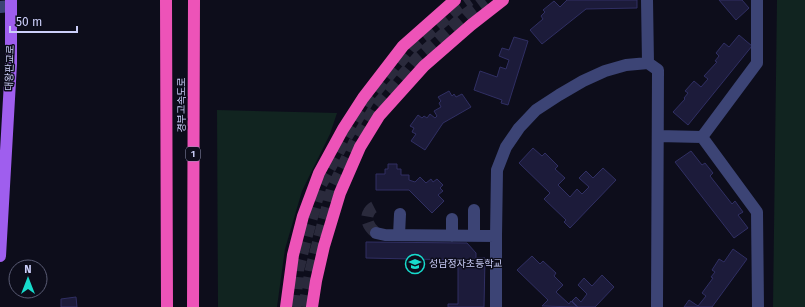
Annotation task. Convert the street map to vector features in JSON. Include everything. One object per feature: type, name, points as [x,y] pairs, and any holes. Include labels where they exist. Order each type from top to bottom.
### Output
[{"type":"highway","name":"경부고속도로","points":[[166,0],[167,307]]},
{"type":"highway","name":"경부고속도로","points":[[193,307],[194,0]]},
{"type":"highway","points":[[286,307],[294,255],[303,216],[319,173],[343,129],[363,98],[403,46],[455,0]]},
{"type":"highway","points":[[312,307],[324,246],[340,193],[360,147],[379,116],[424,66],[471,25],[503,0]]},
{"type":"main road","name":"대왕판교로","points":[[0,256],[2,172],[11,64],[8,4]]},
{"type":"lane","points":[[647,0],[648,63]]},
{"type":"lane","points":[[702,138],[757,63],[757,0]]},
{"type":"lane","points":[[496,307],[497,170],[506,147],[518,128],[536,110],[559,95],[583,81],[605,71],[626,65],[648,63],[658,70],[657,307]]},
{"type":"lane","points":[[658,136],[702,138]]},
{"type":"lane","points":[[702,138],[757,212],[758,307]]},
{"type":"lane","points":[[474,210],[474,236]]},
{"type":"lane","points":[[399,235],[400,214]]},
{"type":"lane","points":[[452,219],[452,236]]},
{"type":"lane","points":[[376,233],[385,235],[496,236]]},
{"type":"green space","points":[[777,0],[805,0],[805,307],[773,307]]},
{"type":"green space","points":[[217,110],[337,113],[330,134],[302,191],[285,249],[277,307],[218,307]]},
{"type":"building","points":[[567,0],[637,0],[637,8],[586,9],[542,44],[530,30],[543,19],[541,16],[545,12],[543,10],[554,1],[560,7]]},
{"type":"building","points":[[719,0],[742,0],[749,8],[736,20]]},
{"type":"building","points":[[739,35],[752,46],[688,125],[673,112],[685,99],[684,98],[688,93],[685,91],[694,81],[701,87],[708,79],[704,76],[717,62],[715,61],[719,56],[716,53],[724,43],[729,47]]},
{"type":"building","points":[[514,37],[528,41],[508,105],[501,103],[502,100],[474,90],[480,71],[497,77],[500,67],[506,69],[509,60],[499,56],[502,48],[509,50]]},
{"type":"building","points":[[449,91],[452,96],[454,94],[456,97],[462,94],[471,107],[443,123],[425,150],[411,141],[416,134],[412,132],[414,128],[410,126],[418,115],[422,118],[424,116],[427,118],[430,114],[435,118],[437,116],[434,111],[441,107],[439,103],[441,101],[438,97]]},
{"type":"building","points":[[533,148],[542,156],[545,153],[558,166],[555,169],[565,178],[558,185],[570,197],[577,189],[582,194],[589,187],[579,178],[586,171],[593,178],[603,168],[616,180],[570,228],[564,222],[566,220],[544,199],[550,193],[519,163]]},
{"type":"building","points":[[691,151],[702,165],[705,163],[713,173],[710,176],[732,204],[735,201],[743,212],[738,215],[748,228],[734,238],[675,162]]},
{"type":"building","points":[[388,164],[397,164],[397,169],[401,169],[401,175],[409,175],[409,180],[415,182],[420,177],[426,183],[431,179],[433,182],[437,179],[443,185],[440,188],[443,191],[438,195],[444,201],[432,213],[409,190],[376,190],[376,174],[385,174],[385,169],[388,169]]},
{"type":"building","name":"성남정자초등학교","points":[[366,242],[467,243],[476,253],[476,258],[485,258],[484,307],[448,307],[448,304],[458,304],[458,260],[366,258]]},
{"type":"building","points":[[733,249],[747,259],[712,307],[684,307],[689,300],[698,306],[706,296],[702,293],[713,278],[711,277],[715,272],[712,270],[719,259],[724,262]]},
{"type":"building","points":[[532,256],[540,264],[543,261],[556,273],[554,276],[563,285],[556,292],[569,304],[571,301],[577,307],[542,306],[548,300],[517,270]]},
{"type":"building","points":[[602,275],[614,287],[595,307],[578,307],[572,301],[576,297],[581,302],[587,294],[578,285],[584,278],[592,286]]},
{"type":"building","points":[[76,297],[77,307],[61,307],[61,299]]},
{"type":"tunnel","points":[[295,307],[298,270],[321,185],[346,138],[368,101],[411,49],[470,0]]},
{"type":"tunnel","points":[[305,307],[311,269],[332,189],[355,141],[375,107],[419,56],[466,14],[485,0]]},
{"type":"tunnel","points":[[374,207],[369,211],[367,221],[376,233]]},
{"type":"place","name":"성남정자초등학교","points":[[415,264]]}]
